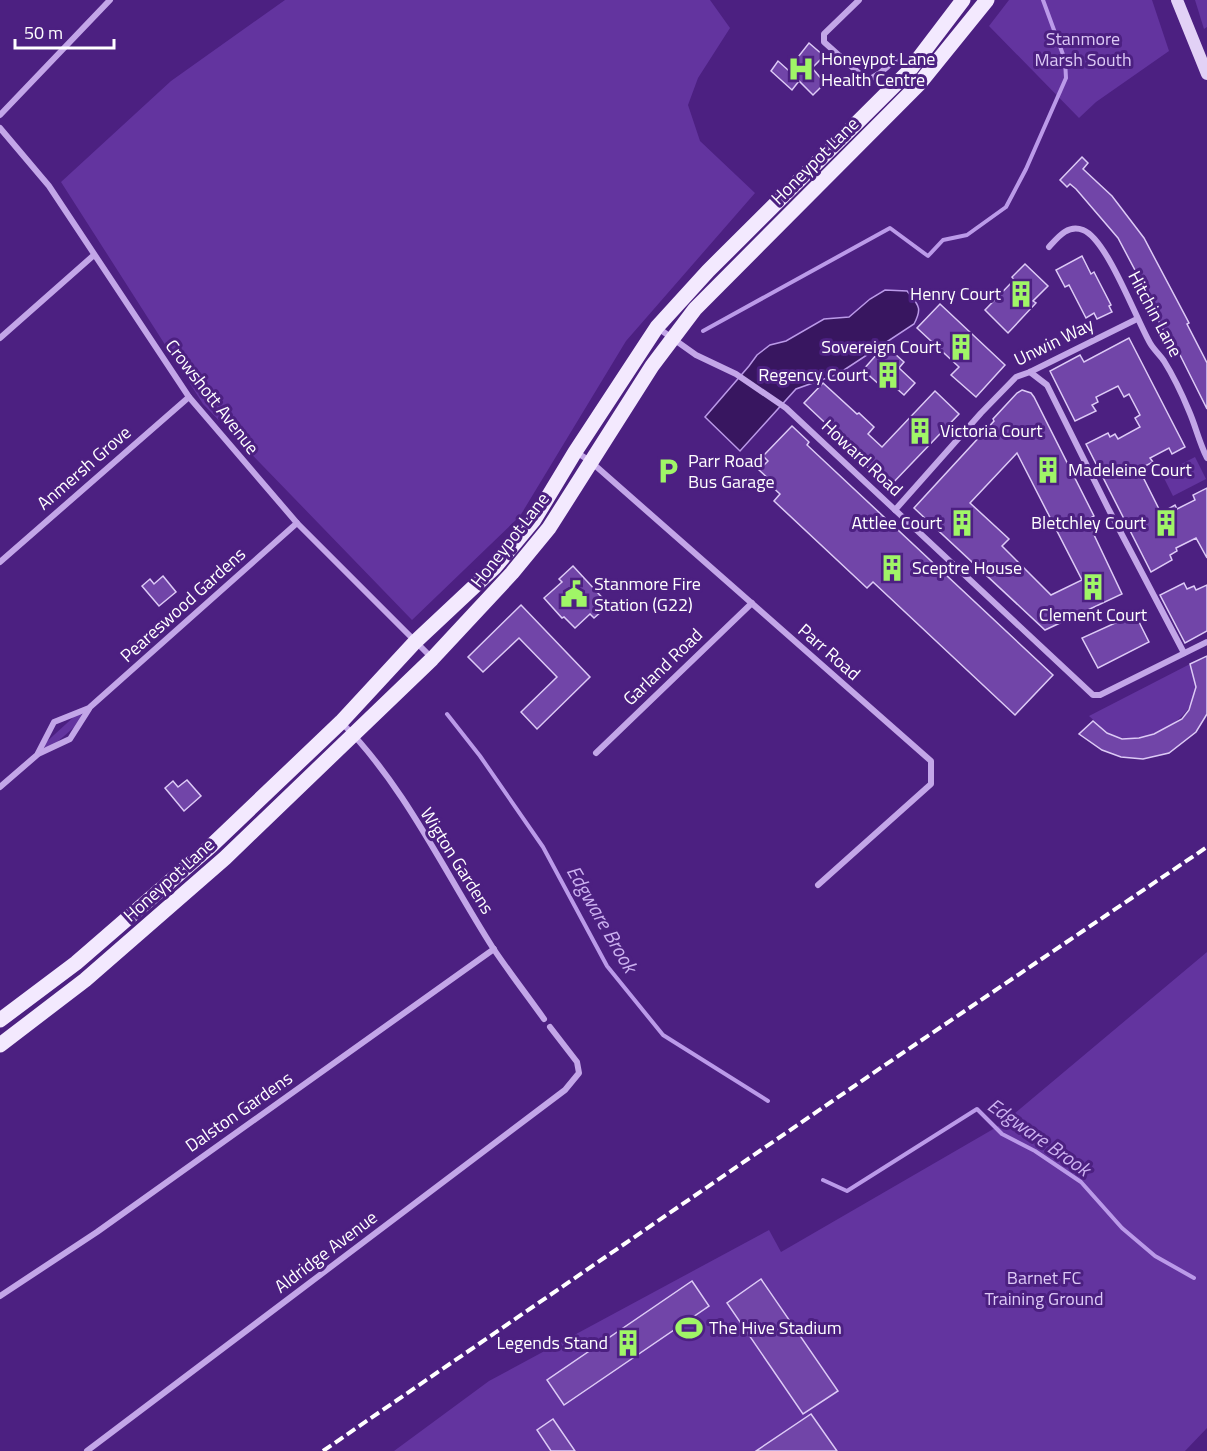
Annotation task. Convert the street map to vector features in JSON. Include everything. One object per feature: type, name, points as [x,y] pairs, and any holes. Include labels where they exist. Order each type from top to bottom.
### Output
[{"type":"main road","name":"Honeypot Lane","points":[[0,1020],[76,963],[211,846],[341,722],[415,642],[495,567],[534,520],[575,452],[657,327],[708,271],[909,71],[963,0]]},
{"type":"main road","name":"Honeypot Lane","points":[[0,1045],[85,980],[225,858],[432,658],[549,528],[652,366],[695,309],[919,84],[987,0]]},
{"type":"main road","points":[[1177,0],[1207,74]]},
{"type":"street","points":[[0,115],[110,0]]},
{"type":"street","points":[[859,0],[824,34],[824,42],[861,75],[870,79],[895,60]]},
{"type":"street","name":"Crowshott Avenue","points":[[0,128],[49,186],[189,397],[297,523],[432,658]]},
{"type":"street","name":"Hitchin Lane","points":[[1049,247],[1062,232],[1074,228],[1085,230],[1101,247],[1122,282],[1137,319],[1151,345],[1164,361],[1190,412],[1198,442],[1207,458]]},
{"type":"street","points":[[0,338],[94,255]]},
{"type":"street","name":"Unwin Way","points":[[895,510],[1016,377],[1137,319]]},
{"type":"street","name":"Howard Road","points":[[657,327],[696,355],[736,374],[786,408],[1093,695],[1100,694],[1207,642]]},
{"type":"street","points":[[1030,372],[1047,385],[1184,653]]},
{"type":"street","name":"Anmersh Grove","points":[[0,562],[189,397]]},
{"type":"street","name":"Parr Road","points":[[575,452],[590,461],[931,761],[931,784],[818,885]]},
{"type":"street","name":"Peareswood Gardens","points":[[0,787],[37,755],[70,739],[89,708],[297,523]]},
{"type":"street","name":"Garland Road","points":[[596,753],[752,603]]},
{"type":"street","name":"Peareswood Gardens","points":[[37,755],[54,722],[89,708]]},
{"type":"street","name":"Wigton Gardens","points":[[341,722],[369,750],[389,779],[494,949],[544,1019]]},
{"type":"street","name":"Dalston Gardens","points":[[0,1296],[97,1232],[494,949]]},
{"type":"street","name":"Aldridge Avenue","points":[[87,1451],[565,1090],[579,1073],[577,1062],[550,1027]]},
{"type":"green space","points":[[285,0],[710,0],[730,28],[698,78],[688,105],[700,141],[755,193],[626,341],[520,516],[412,620],[203,404],[61,182],[171,81]]},
{"type":"green space","name":"Stanmore Marsh South","points":[[1009,0],[1152,0],[1169,51],[1096,102],[1079,118],[989,26]]},
{"type":"green space","points":[[1195,0],[1207,0],[1207,27],[1204,29]]},
{"type":"green space","points":[[1195,457],[1206,479],[1173,496],[1162,474]]},
{"type":"green space","points":[[1190,664],[1196,684],[1194,698],[1188,709],[1168,727],[1156,733],[1130,739],[1110,734],[1089,716]]},
{"type":"green space","points":[[78,713],[84,716],[79,723],[48,750],[43,745]]},
{"type":"green space","name":"Barnet FC Training Ground","points":[[1207,952],[1207,1428],[1185,1451],[394,1451],[489,1381],[769,1230],[781,1252],[1002,1124]]},
{"type":"shaded area","points":[[885,290],[907,291],[919,310],[914,324],[838,374],[796,389],[740,451],[705,417],[757,355],[770,345],[786,341],[824,319],[849,317],[870,299]]},
{"type":"building","name":"Honeypot Lane Health Centre","points":[[809,43],[824,56],[812,68],[825,83],[813,95],[799,81],[792,90],[771,71],[778,61],[788,70]]},
{"type":"building","points":[[1082,157],[1088,163],[1083,169],[1112,196],[1144,238],[1189,323],[1187,324],[1207,363],[1207,409],[1169,333],[1166,335],[1142,290],[1145,289],[1118,238],[1076,189],[1070,184],[1067,187],[1060,180]]},
{"type":"building","points":[[1082,256],[1091,274],[1094,272],[1111,305],[1109,306],[1112,312],[1097,319],[1094,313],[1086,318],[1069,285],[1065,287],[1056,270]]},
{"type":"building","name":"Henry Court","points":[[1025,264],[1048,286],[1033,301],[1036,303],[1008,333],[985,310],[1014,280],[1012,277]]},
{"type":"building","name":"Sovereign Court","points":[[940,304],[1005,365],[976,397],[951,375],[959,367],[917,328]]},
{"type":"building","points":[[1129,338],[1185,447],[1172,454],[1169,448],[1150,458],[1153,462],[1139,469],[1161,513],[1175,505],[1177,509],[1195,500],[1193,495],[1207,488],[1207,558],[1196,538],[1176,548],[1177,551],[1170,555],[1172,560],[1151,572],[1086,444],[1108,433],[1110,437],[1115,434],[1118,439],[1140,427],[1135,418],[1140,415],[1129,394],[1124,397],[1118,386],[1096,397],[1098,402],[1092,405],[1096,411],[1075,421],[1050,371],[1080,355],[1084,362]]},
{"type":"building","name":"Regency Court","points":[[885,345],[904,362],[899,368],[915,383],[904,395],[888,381],[882,387],[863,370]]},
{"type":"building","points":[[823,383],[874,427],[868,434],[882,447],[935,391],[959,414],[889,487],[836,438],[838,435],[804,403]]},
{"type":"building","points":[[1022,390],[1031,393],[1034,397],[1094,516],[1087,520],[1122,594],[1045,630],[914,508]],"holes":[[[1017,453],[1082,580],[1051,595],[1002,546],[1009,539],[970,503]]]},
{"type":"building","name":"Sceptre House","points":[[792,426],[809,442],[807,445],[1053,675],[1015,715],[873,582],[867,588],[774,501],[780,494],[759,470],[768,461],[763,456]]},
{"type":"building","name":"Stanmore Fire Station (G22)","points":[[573,566],[609,605],[594,618],[590,614],[575,628],[564,617],[562,618],[544,598],[562,582],[559,579]]},
{"type":"building","points":[[163,576],[176,592],[159,606],[142,586],[150,579],[154,584]]},
{"type":"building","points":[[1184,583],[1187,589],[1194,586],[1196,590],[1207,585],[1207,631],[1185,643],[1160,595]]},
{"type":"building","points":[[521,605],[590,677],[537,729],[521,712],[557,677],[519,638],[483,672],[468,657]]},
{"type":"building","points":[[1135,614],[1149,642],[1098,668],[1082,638]]},
{"type":"building","points":[[1207,656],[1207,714],[1196,732],[1169,753],[1143,759],[1121,757],[1102,750],[1079,734],[1093,721],[1107,733],[1122,739],[1139,738],[1154,734],[1182,719],[1189,710],[1196,687],[1190,664]]},
{"type":"building","points":[[187,780],[201,796],[184,811],[165,788],[173,781],[178,787]]},
{"type":"building","points":[[761,1279],[838,1391],[803,1414],[727,1303]]},
{"type":"building","name":"Legends Stand","points":[[692,1281],[709,1306],[564,1405],[547,1380]]},
{"type":"building","points":[[811,1414],[837,1451],[756,1451]]},
{"type":"building","points":[[553,1419],[575,1451],[551,1451],[537,1430]]},
{"type":"waterway","points":[[703,331],[890,228],[928,256],[943,240],[967,235],[1006,207],[1026,169],[1066,78],[1065,60],[1043,0]]},
{"type":"waterway","name":"Edgware Brook","points":[[447,714],[480,756],[543,847],[607,966],[663,1035],[768,1101]]},
{"type":"waterway","name":"Edgware Brook","points":[[823,1180],[847,1191],[977,1109],[1002,1134],[1035,1151],[1081,1182],[1122,1228],[1155,1256],[1194,1278]]},
{"type":"railway","points":[[323,1451],[1207,847]]},
{"type":"place","name":"Honeypot Lane Health Centre","points":[[801,69]]},
{"type":"place","name":"Henry Court","points":[[1021,294]]},
{"type":"place","name":"Sovereign Court","points":[[961,347]]},
{"type":"place","name":"Regency Court","points":[[888,375]]},
{"type":"place","name":"Victoria Court","points":[[920,431]]},
{"type":"place","name":"Madeleine Court","points":[[1048,470]]},
{"type":"place","name":"Parr Road Bus Garage","points":[[668,471]]},
{"type":"place","name":"Attlee Court","points":[[962,523]]},
{"type":"place","name":"Bletchley Court","points":[[1166,523]]},
{"type":"place","name":"Sceptre House","points":[[892,568]]},
{"type":"place","name":"Clement Court","points":[[1093,587]]},
{"type":"place","name":"Stanmore Fire Station (G22)","points":[[574,594]]},
{"type":"place","name":"The Hive Stadium","points":[[689,1328]]},
{"type":"place","name":"Legends Stand","points":[[628,1343]]}]
